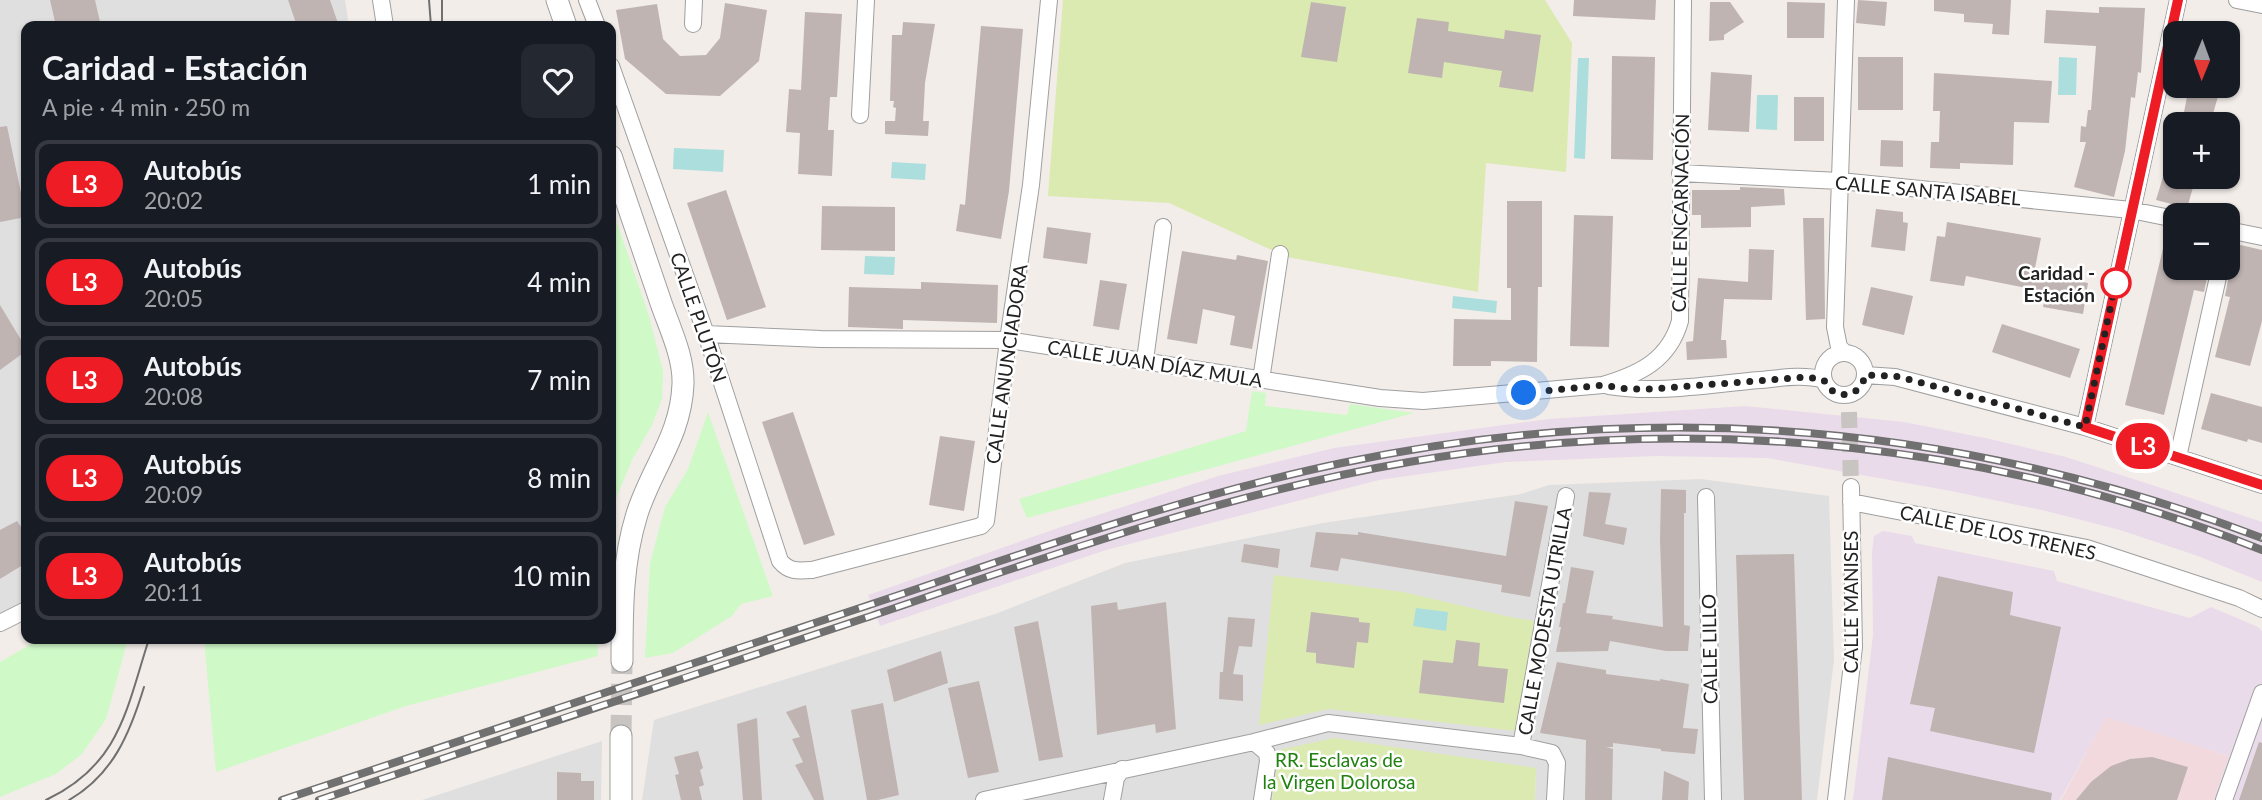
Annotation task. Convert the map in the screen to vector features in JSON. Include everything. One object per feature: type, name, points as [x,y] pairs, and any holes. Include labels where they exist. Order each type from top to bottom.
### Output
[{"type":"street","points":[[381,0],[384,21]]},
{"type":"street","points":[[557,0],[564,21]]},
{"type":"street","points":[[587,0],[595,21]]},
{"type":"street","points":[[693,24],[694,0]]},
{"type":"street","points":[[860,115],[866,0]]},
{"type":"street","name":"CALLE ANUNCIADORA","points":[[786,568],[796,571],[812,570],[981,526],[986,521],[1008,340],[1031,185],[1049,0]]},
{"type":"street","name":"CALLE ENCARNACIÓN","points":[[1603,385],[1627,378],[1657,360],[1668,349],[1680,321],[1683,0]]},
{"type":"street","points":[[1845,354],[1832,357],[1823,374],[1827,386],[1836,394],[1849,395],[1861,388],[1865,375],[1857,358],[1845,354],[1839,347],[1835,327],[1846,0]]},
{"type":"street","points":[[2085,427],[2178,0]]},
{"type":"street","points":[[2237,0],[2262,5]]},
{"type":"street","name":"CALLE PLUTÓN","points":[[616,80],[706,334],[780,561],[786,568]]},
{"type":"street","points":[[616,171],[676,346],[683,380],[676,428],[645,492],[633,530],[624,583],[622,661]]},
{"type":"street","name":"CALLE SANTA ISABEL","points":[[1680,173],[1840,181],[2132,210],[2163,216]]},
{"type":"street","points":[[1145,360],[1163,227]]},
{"type":"street","points":[[2240,233],[2262,237]]},
{"type":"street","points":[[1261,380],[1280,254]]},
{"type":"street","points":[[2178,457],[2217,280]]},
{"type":"street","name":"CALLE JUAN DÍAZ MULA","points":[[706,334],[821,339],[1008,340],[1380,398],[1423,401],[1603,385]]},
{"type":"street","points":[[1865,375],[1895,376],[2085,427],[2262,485]]},
{"type":"street","points":[[1603,385],[1653,389],[1797,377],[1824,380]]},
{"type":"street","points":[[1849,395],[1849,412]]},
{"type":"street","name":"CALLE DE LOS TRENES","points":[[1851,495],[2087,548],[2239,598],[2262,609]]},
{"type":"street","name":"CALLE MANISES","points":[[1836,800],[1854,647],[1851,495]]},
{"type":"street","name":"CALLE MODESTA UTRILLA","points":[[1521,746],[1566,496]]},
{"type":"street","name":"CALLE LILLO","points":[[1706,497],[1713,800]]},
{"type":"street","points":[[0,623],[21,612]]},
{"type":"street","points":[[2224,800],[2262,693]]},
{"type":"street","points":[[984,800],[1328,723],[1521,746],[1552,754],[1557,763],[1555,800]]},
{"type":"street","points":[[621,736],[621,800]]},
{"type":"street","points":[[1254,741],[1267,753],[1262,800]]},
{"type":"street","points":[[1112,800],[1116,778],[1122,769]]},
{"type":"shaded area","points":[[0,0],[345,0],[348,21],[21,21],[21,602],[0,621]]},
{"type":"shaded area","points":[[1745,406],[1904,422],[1990,439],[2066,457],[2262,522],[2262,582],[2198,556],[2120,530],[1951,491],[1767,458],[1656,456],[1506,462],[1379,480],[1106,550],[880,626],[868,595],[1061,527],[1218,476],[1334,448],[1549,419]]},
{"type":"shaded area","points":[[1701,479],[1829,496],[1834,660],[1817,800],[1535,800],[1536,768],[1280,750],[1272,800],[642,800],[654,720],[995,614],[1125,563],[1323,523],[1521,494],[1549,485]]},
{"type":"shaded area","points":[[1883,531],[1912,536],[1915,543],[2054,571],[2057,581],[2190,618],[2211,607],[2258,627],[2262,631],[2262,800],[2213,800],[2229,756],[2106,717],[2060,800],[1853,800],[1873,635],[1872,552],[1874,536]]},
{"type":"shaded area","points":[[2106,716],[2229,756],[2213,800],[2061,800]]},
{"type":"shaded area","points":[[602,741],[601,800],[422,800]]},
{"type":"green space","points":[[1063,0],[1545,0],[1572,43],[1566,172],[1486,163],[1478,292],[1287,257],[1169,203],[1048,196]]},
{"type":"green space","points":[[616,220],[649,316],[663,371],[662,399],[652,425],[632,460],[616,499]]},
{"type":"green space","points":[[1252,391],[1266,393],[1265,406],[1347,415],[1350,404],[1414,413],[1027,518],[1019,499],[1246,431]]},
{"type":"green space","points":[[708,412],[773,596],[741,604],[732,616],[673,653],[645,658],[650,563],[665,507],[688,469]]},
{"type":"green space","points":[[1274,575],[1403,592],[1534,621],[1516,731],[1329,709],[1259,725]]},
{"type":"green space","points":[[31,644],[127,644],[106,719],[82,754],[56,774],[0,797],[0,662]]},
{"type":"green space","points":[[204,644],[597,644],[598,656],[406,706],[216,772]]},
{"type":"green space","name":"RR. Esclavas de la Virgen Dolorosa","points":[[1334,738],[1536,768],[1535,800],[1272,800],[1280,750]]},
{"type":"water","points":[[2059,57],[2077,58],[2076,95],[2058,95]]},
{"type":"water","points":[[1578,58],[1589,58],[1585,159],[1574,158]]},
{"type":"water","points":[[1757,95],[1778,95],[1777,130],[1756,129]]},
{"type":"water","points":[[674,148],[724,150],[723,172],[673,169]]},
{"type":"water","points":[[892,162],[926,164],[925,180],[891,178]]},
{"type":"water","points":[[865,256],[895,257],[894,275],[864,274]]},
{"type":"water","points":[[1453,296],[1497,301],[1496,313],[1452,308]]},
{"type":"water","points":[[1416,608],[1448,612],[1446,631],[1413,626]]},
{"type":"building","points":[[50,0],[95,0],[100,21],[55,21]]},
{"type":"building","points":[[288,0],[330,0],[337,21],[295,21]]},
{"type":"building","points":[[1574,0],[1656,0],[1655,20],[1573,16]]},
{"type":"building","points":[[1858,0],[1887,2],[1885,26],[1856,23]]},
{"type":"building","points":[[1934,0],[2011,0],[2009,35],[1992,34],[1993,24],[1964,22],[1964,14],[1934,11]]},
{"type":"building","points":[[1311,2],[1346,7],[1337,62],[1301,57]]},
{"type":"building","points":[[1710,2],[1730,2],[1744,22],[1724,35],[1724,40],[1709,41]]},
{"type":"building","points":[[1787,2],[1825,3],[1824,38],[1787,38]]},
{"type":"building","points":[[725,3],[767,10],[759,61],[720,96],[666,94],[625,59],[616,10],[657,4],[663,39],[680,56],[706,55],[720,38]]},
{"type":"building","points":[[2099,7],[2145,8],[2141,73],[2138,72],[2135,98],[2131,97],[2125,151],[2114,197],[2074,187],[2086,142],[2080,142],[2081,126],[2086,127],[2088,110],[2091,110],[2096,46],[2044,43],[2046,10],[2099,13]]},
{"type":"building","points":[[805,12],[842,14],[837,97],[830,97],[828,130],[834,130],[832,176],[798,174],[800,133],[786,132],[789,89],[801,90]]},
{"type":"building","points":[[1417,18],[1449,22],[1448,31],[1504,39],[1505,30],[1541,35],[1533,92],[1499,87],[1502,71],[1444,62],[1442,78],[1408,73]]},
{"type":"building","points":[[903,22],[935,24],[925,83],[923,121],[929,121],[928,136],[885,134],[885,121],[895,121],[896,108],[893,107],[894,101],[890,101],[892,35],[902,35]]},
{"type":"building","points":[[981,26],[1023,29],[1009,191],[1001,239],[956,231],[960,204],[965,205]]},
{"type":"building","points":[[1612,56],[1655,57],[1653,160],[1611,159]]},
{"type":"building","points":[[1858,57],[1903,57],[1903,110],[1858,110]]},
{"type":"building","points":[[1711,72],[1752,75],[1749,132],[1708,130]]},
{"type":"building","points":[[1934,73],[2052,81],[2049,123],[2014,122],[2013,165],[1960,163],[1960,169],[1930,168],[1931,142],[1939,142],[1940,111],[1933,111]]},
{"type":"building","points":[[1794,97],[1824,97],[1824,141],[1794,141]]},
{"type":"building","points":[[2187,98],[2218,98],[2213,112],[2184,112]]},
{"type":"building","points":[[7,126],[21,193],[21,218],[0,222],[0,127]]},
{"type":"building","points":[[1881,140],[1903,141],[1903,167],[1880,166]]},
{"type":"building","points":[[2163,177],[2163,189],[2193,189],[2188,203],[2156,200]]},
{"type":"building","points":[[1740,187],[1784,189],[1785,205],[1751,207],[1751,227],[1701,228],[1701,215],[1692,215],[1692,190],[1740,190]]},
{"type":"building","points":[[726,190],[766,307],[727,320],[687,203]]},
{"type":"building","points":[[1507,201],[1542,201],[1542,287],[1538,287],[1537,362],[1491,361],[1491,366],[1453,366],[1454,319],[1511,320],[1511,288],[1507,288]]},
{"type":"building","points":[[822,206],[895,207],[895,251],[821,250]]},
{"type":"building","points":[[1876,209],[1903,212],[1903,222],[1908,223],[1905,251],[1871,247]]},
{"type":"building","points":[[1574,215],[1613,216],[1609,347],[1570,346]]},
{"type":"building","points":[[1803,218],[1824,218],[1825,319],[1806,320]]},
{"type":"building","points":[[1947,222],[2041,238],[2034,273],[2088,283],[2083,314],[2043,307],[2046,292],[1966,276],[1964,286],[1930,281],[1937,236],[1945,237]]},
{"type":"building","points":[[1047,227],[1091,233],[1087,264],[1043,258]]},
{"type":"building","points":[[2240,245],[2262,250],[2262,321],[2250,366],[2215,357],[2230,297],[2225,296],[2228,280],[2240,280]]},
{"type":"building","points":[[1749,249],[1774,250],[1772,300],[1724,299],[1721,340],[1726,340],[1727,358],[1687,360],[1686,342],[1693,341],[1698,278],[1748,282]]},
{"type":"building","points":[[2163,249],[2163,280],[2206,280],[2204,292],[2194,290],[2164,415],[2125,405]]},
{"type":"building","points":[[1182,251],[1236,260],[1237,255],[1268,261],[1252,349],[1230,345],[1235,316],[1203,309],[1197,344],[1167,339]]},
{"type":"building","points":[[1100,280],[1127,284],[1119,330],[1093,326]]},
{"type":"building","points":[[921,282],[998,285],[997,323],[903,320],[903,329],[848,327],[849,287],[921,289]]},
{"type":"building","points":[[1871,287],[1913,296],[1904,335],[1862,325]]},
{"type":"building","points":[[0,305],[21,340],[21,355],[0,370]]},
{"type":"building","points":[[2002,324],[2080,349],[2070,378],[1992,352]]},
{"type":"building","points":[[2211,393],[2262,407],[2262,443],[2248,439],[2247,442],[2201,429]]},
{"type":"building","points":[[793,412],[835,535],[804,545],[762,422]]},
{"type":"building","points":[[940,436],[975,441],[964,511],[929,505]]},
{"type":"building","points":[[1661,489],[1686,490],[1684,625],[1690,626],[1688,651],[1666,651],[1610,641],[1608,651],[1556,652],[1571,567],[1594,571],[1586,613],[1663,627]]},
{"type":"building","points":[[1589,492],[1611,493],[1605,524],[1627,528],[1624,545],[1583,536]]},
{"type":"building","points":[[1515,501],[1548,506],[1530,597],[1501,592],[1502,585],[1341,558],[1338,571],[1310,567],[1316,532],[1358,535],[1358,532],[1506,556]]},
{"type":"building","points":[[17,521],[21,527],[21,566],[0,579],[0,530]]},
{"type":"building","points":[[1244,544],[1280,549],[1278,568],[1241,562]]},
{"type":"building","points":[[1794,554],[1802,800],[1744,800],[1736,555]]},
{"type":"building","points":[[1938,576],[2013,592],[2010,615],[2061,627],[2034,753],[1930,731],[1935,708],[1910,704]]},
{"type":"building","points":[[1117,602],[1118,610],[1166,602],[1176,729],[1156,733],[1155,724],[1097,735],[1091,606]]},
{"type":"building","points":[[1311,612],[1359,618],[1359,622],[1370,623],[1368,643],[1357,642],[1354,668],[1316,663],[1316,653],[1306,652]]},
{"type":"building","points":[[1228,617],[1255,619],[1252,647],[1239,646],[1233,674],[1243,675],[1243,701],[1219,699]]},
{"type":"building","points":[[1038,621],[1063,757],[1039,761],[1014,627]]},
{"type":"building","points":[[1456,640],[1480,643],[1478,666],[1508,669],[1504,703],[1419,693],[1423,660],[1453,663]]},
{"type":"building","points":[[941,651],[948,683],[894,702],[887,670]]},
{"type":"building","points":[[1557,662],[1606,670],[1606,674],[1689,684],[1683,728],[1698,729],[1695,754],[1613,743],[1613,747],[1606,747],[1613,749],[1612,800],[1585,800],[1586,740],[1540,733]]},
{"type":"building","points":[[979,681],[999,772],[968,778],[948,688]]},
{"type":"building","points":[[883,703],[899,795],[867,800],[851,710]]},
{"type":"building","points":[[806,705],[824,800],[814,800],[795,765],[803,762],[792,739],[800,737],[786,712]]},
{"type":"building","points":[[757,718],[762,800],[743,800],[737,724]]},
{"type":"building","points":[[2259,742],[2262,743],[2262,800],[2239,800]]},
{"type":"building","points":[[698,751],[703,768],[700,770],[704,785],[699,787],[702,800],[681,800],[675,775],[679,774],[674,757]]},
{"type":"building","points":[[1888,757],[2052,793],[2051,800],[1882,800]]},
{"type":"building","points":[[2152,757],[2188,767],[2177,800],[2076,800],[2091,782],[2111,766],[2130,759]]},
{"type":"building","points":[[1664,771],[1689,782],[1688,800],[1662,800]]},
{"type":"building","points":[[557,772],[581,773],[581,781],[594,781],[594,800],[557,800]]},
{"type":"tunnel","points":[[1849,412],[1851,487]]},
{"type":"tunnel","points":[[621,736],[622,661]]},
{"type":"tram line","points":[[429,0],[431,21]]},
{"type":"tram line","points":[[442,0],[442,21]]},
{"type":"tram line","points":[[46,800],[71,786],[90,770],[105,752],[126,712],[148,644]]},
{"type":"tram line","points":[[69,800],[97,778],[118,751],[133,721],[144,687]]},
{"type":"railway","points":[[282,800],[1162,509],[1342,463],[1459,443],[1576,431],[1692,428],[1807,433],[1922,447],[2036,469],[2149,499],[2262,538]]},
{"type":"railway","points":[[319,800],[1134,530],[1271,491],[1340,475],[1517,447],[1625,439],[1733,439],[1842,447],[1949,462],[2055,484],[2160,513],[2262,550]]},
{"type":"bus line","name":"L3","points":[[2178,0],[2085,427],[2262,485]]},
{"type":"place","name":"Caridad - Estación","points":[[2116,283]]},
{"type":"route","points":[[1524,393],[1603,385],[1653,389],[1806,377],[1824,380],[1836,394],[1849,395],[1861,388],[1865,375],[1885,375],[2085,427],[2116,283]]}]
